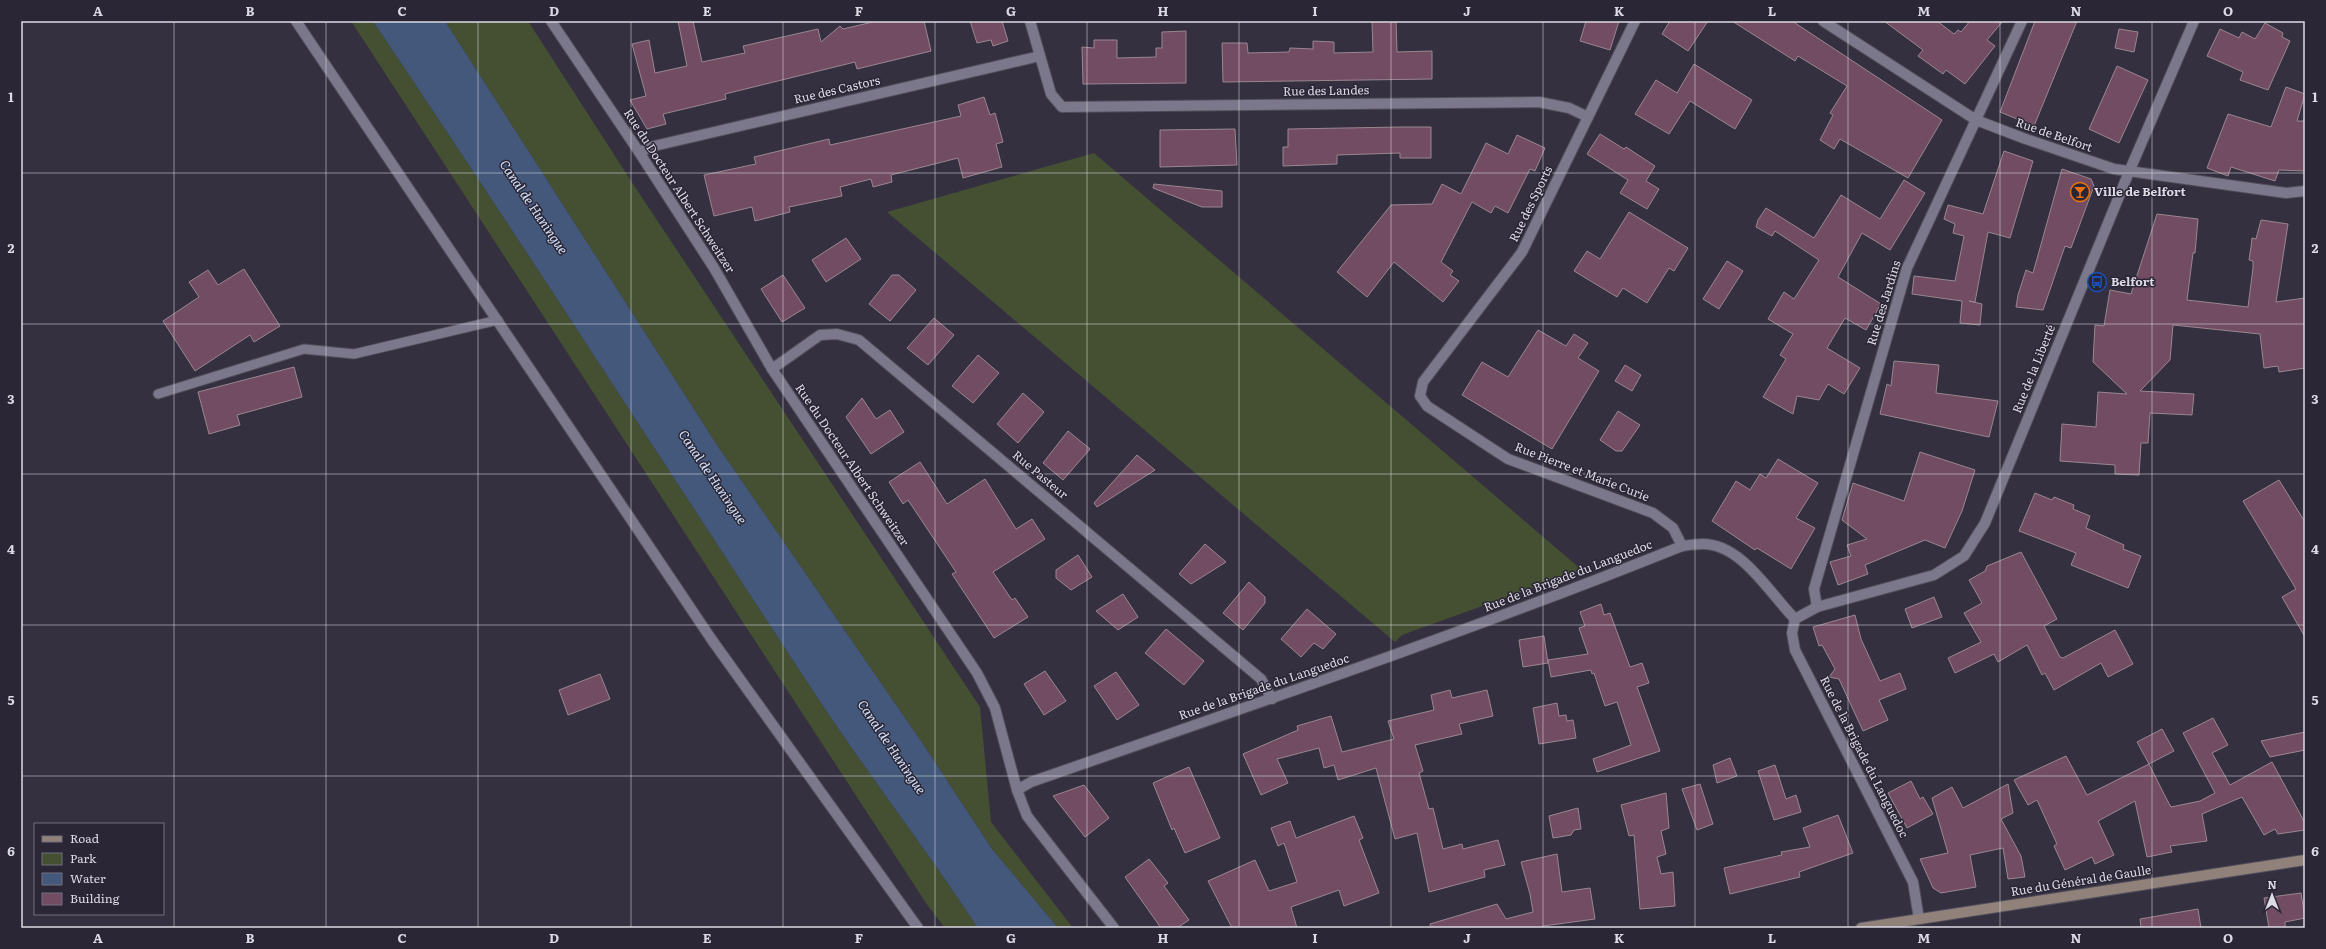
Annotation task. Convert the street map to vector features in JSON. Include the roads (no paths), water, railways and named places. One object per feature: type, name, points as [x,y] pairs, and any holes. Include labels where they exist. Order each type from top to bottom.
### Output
[{"type":"street","points":[[296,21],[712,640],[918,928]]},
{"type":"street","name":"Rue du Docteur Albert Schweitzer","points":[[551,21],[640,152],[714,268],[772,369],[977,673],[995,708],[1017,790],[1027,816],[1114,928]]},
{"type":"street","points":[[1030,21],[1040,56]]},
{"type":"street","name":"Rue des Sports","points":[[1423,382],[1522,252],[1635,21]]},
{"type":"street","name":"Rue de Belfort","points":[[1823,21],[1976,120],[2106,166],[2129,172],[2286,193],[2305,190]]},
{"type":"street","name":"Rue des Jardins","points":[[1817,607],[1814,589],[1907,268],[2022,21]]},
{"type":"street","name":"Rue de la Liberté","points":[[1795,619],[1817,607],[1934,575],[1964,556],[1985,522],[2129,172],[2194,21]]},
{"type":"street","name":"Rue des Castors","points":[[640,152],[654,146],[1040,56]]},
{"type":"street","name":"Rue des Landes","points":[[1040,56],[1051,94],[1062,107],[1539,102],[1569,108],[1588,117]]},
{"type":"street","name":"Rue Pasteur","points":[[772,369],[820,335],[837,334],[859,340],[1261,679],[1272,699]]},
{"type":"street","name":"Rue Pierre et Marie Curie","points":[[1423,382],[1420,396],[1427,406],[1508,458],[1653,513],[1673,528],[1682,546]]},
{"type":"street","name":"Rue de la Brigade du Languedoc","points":[[1017,790],[1031,782],[1272,699],[1506,615],[1682,546],[1704,544],[1726,549],[1745,562],[1795,619],[1792,632],[1795,650],[1913,882],[1919,919]]},
{"type":"street","name":"Rue du Général de Gaulle","points":[[1861,928],[2305,860]]},
{"type":"lane","points":[[158,394],[304,349],[354,354],[498,320]]},
{"type":"water","name":"Canal de Huningue","points":[[373,21],[445,21],[717,445],[923,744],[992,849],[1058,928],[978,928],[815,694],[540,273]]},
{"type":"place","name":"Ville de Belfort","points":[[2080,192]]},
{"type":"place","name":"Belfort","points":[[2097,282]]}]
